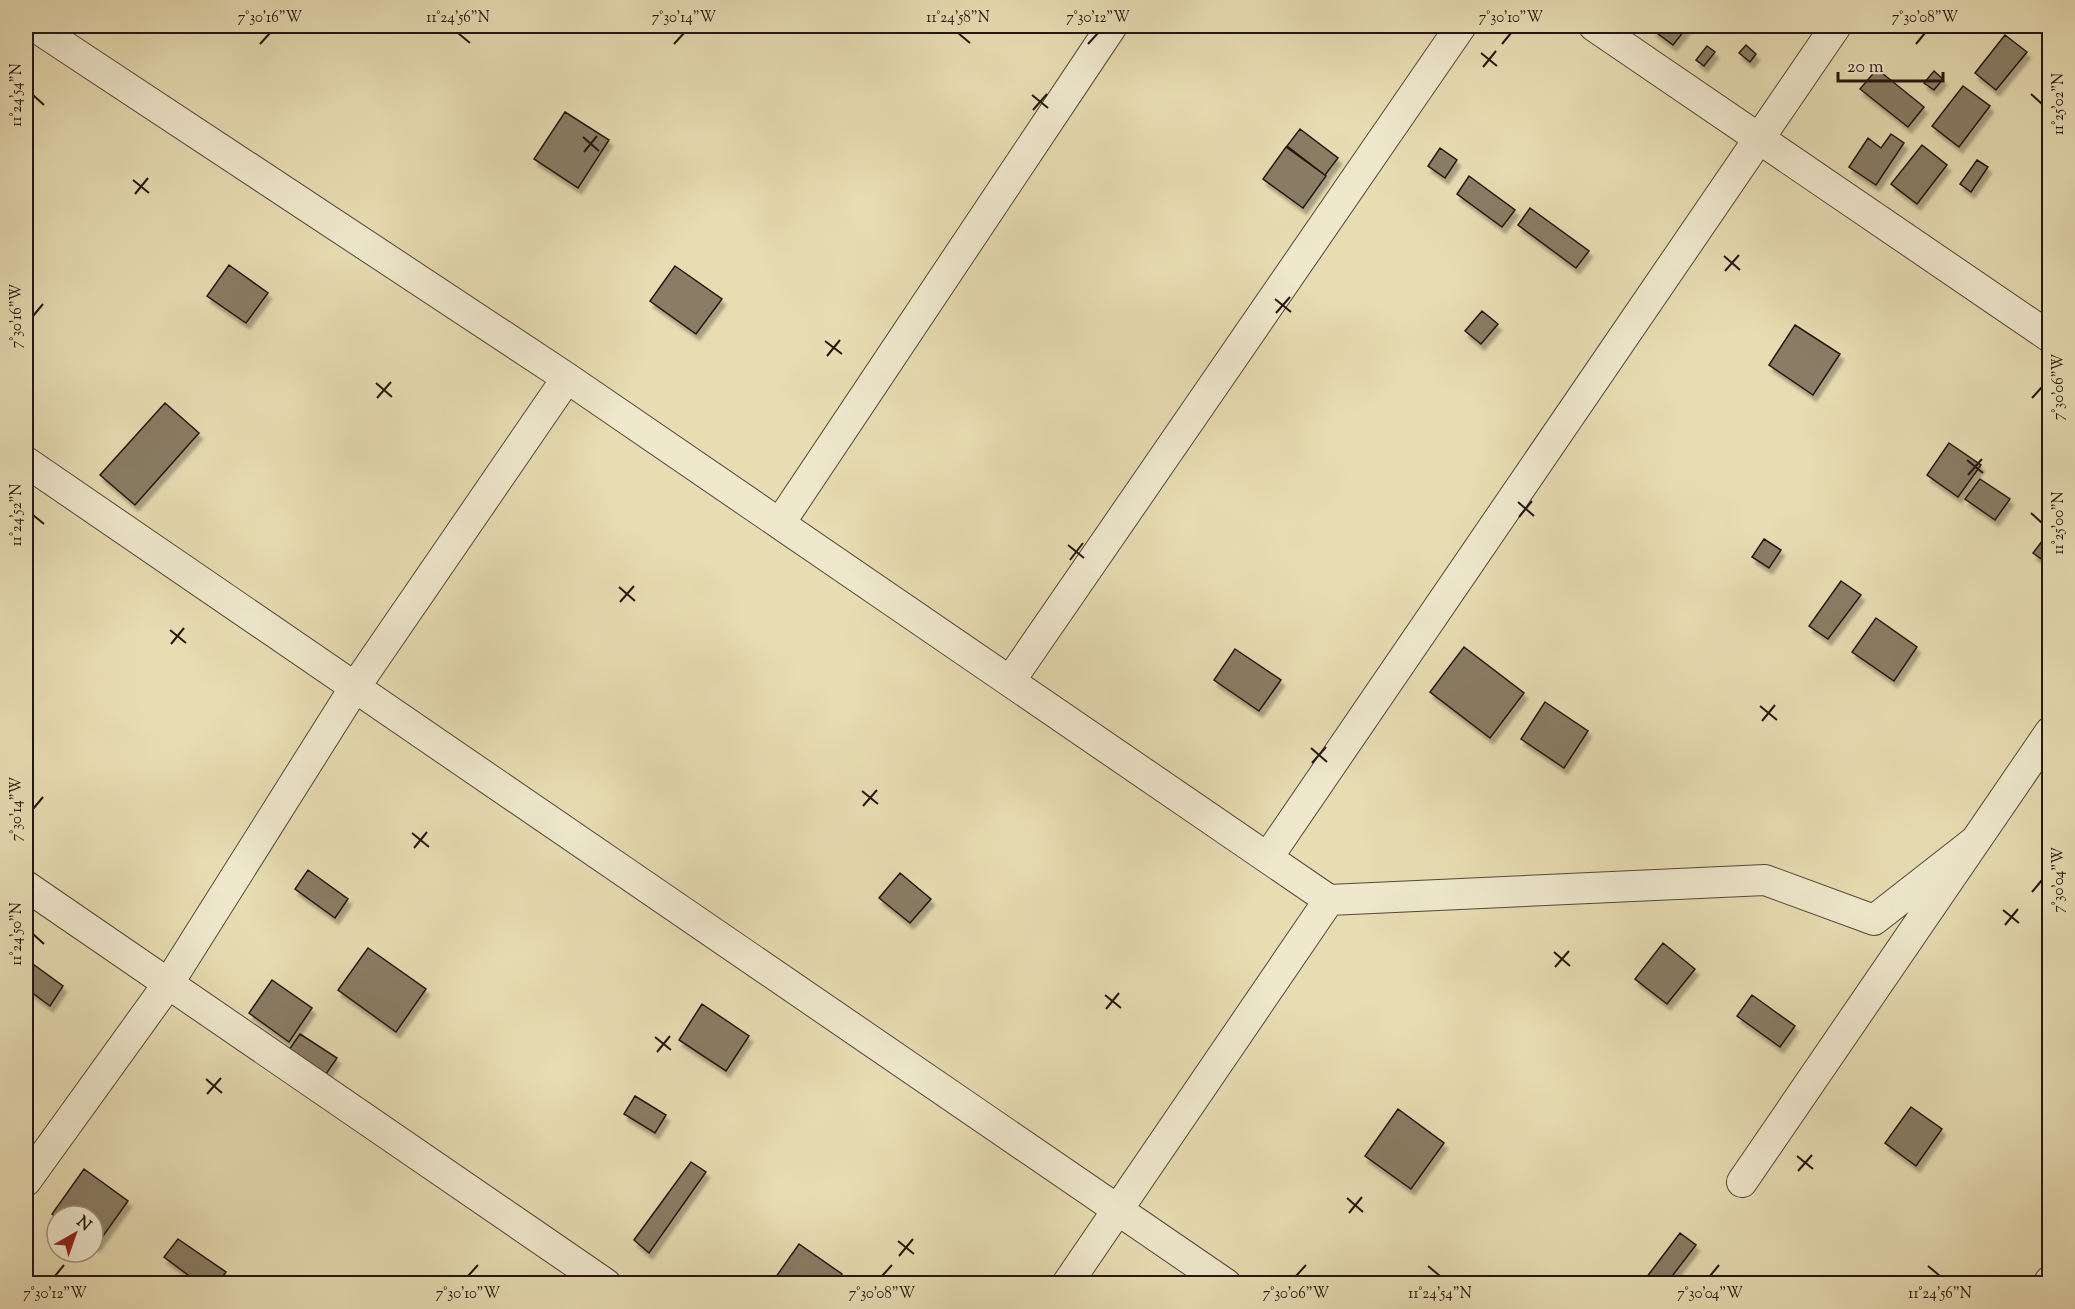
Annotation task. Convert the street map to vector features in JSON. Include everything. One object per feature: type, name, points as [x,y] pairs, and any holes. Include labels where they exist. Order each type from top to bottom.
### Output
[{"type":"street","points":[[33,26],[567,378],[1329,900],[1765,880],[1874,920],[1975,841]]},
{"type":"street","points":[[780,523],[1112,26]]},
{"type":"street","points":[[1010,681],[1461,26]]},
{"type":"street","points":[[1594,26],[2049,337]]},
{"type":"street","points":[[1268,858],[1836,26]]},
{"type":"street","points":[[26,1181],[168,984],[355,687],[567,378]]},
{"type":"street","points":[[26,462],[1226,1284]]},
{"type":"street","points":[[1742,1182],[2049,732]]},
{"type":"street","points":[[26,886],[606,1284]]},
{"type":"street","points":[[1067,1284],[1329,900]]},
{"type":"building","points":[[1656,26],[1688,26],[1673,45],[1653,30]]},
{"type":"building","points":[[2005,35],[2027,52],[1996,90],[1975,73]]},
{"type":"building","points":[[1746,45],[1756,54],[1750,62],[1739,53]]},
{"type":"building","points":[[1707,46],[1715,52],[1704,66],[1696,60]]},
{"type":"building","points":[[1877,69],[1924,107],[1908,127],[1860,89]]},
{"type":"building","points":[[1934,71],[1943,79],[1934,90],[1924,83]]},
{"type":"building","points":[[1963,86],[1990,106],[1959,147],[1932,126]]},
{"type":"building","points":[[565,112],[609,140],[578,188],[534,159]]},
{"type":"building","points":[[1300,129],[1338,158],[1325,175],[1287,146]]},
{"type":"building","points":[[1891,134],[1904,143],[1876,185],[1849,167],[1868,138],[1881,148]]},
{"type":"building","points":[[1922,145],[1947,165],[1917,204],[1891,184]]},
{"type":"building","points":[[1286,147],[1326,176],[1303,208],[1263,179]]},
{"type":"building","points":[[1440,148],[1457,160],[1445,178],[1428,166]]},
{"type":"building","points":[[1977,160],[1988,167],[1971,192],[1960,184]]},
{"type":"building","points":[[1469,176],[1515,210],[1502,227],[1457,194]]},
{"type":"building","points":[[1530,208],[1589,251],[1576,268],[1518,225]]},
{"type":"building","points":[[229,265],[268,293],[246,323],[207,296]]},
{"type":"building","points":[[675,266],[722,299],[696,334],[650,301]]},
{"type":"building","points":[[1482,311],[1498,324],[1481,344],[1465,331]]},
{"type":"building","points":[[1795,325],[1840,354],[1813,395],[1769,365]]},
{"type":"building","points":[[165,403],[199,433],[135,505],[100,475]]},
{"type":"building","points":[[1949,443],[1981,465],[1958,497],[1927,475]]},
{"type":"building","points":[[1980,479],[2010,499],[1995,520],[1965,499]]},
{"type":"building","points":[[2046,536],[2050,538],[2050,565],[2033,553]]},
{"type":"building","points":[[1764,539],[1781,550],[1769,568],[1752,557]]},
{"type":"building","points":[[1841,581],[1861,595],[1828,639],[1809,626]]},
{"type":"building","points":[[1876,618],[1917,647],[1894,681],[1852,652]]},
{"type":"building","points":[[1464,647],[1524,693],[1490,738],[1430,692]]},
{"type":"building","points":[[1235,649],[1281,680],[1259,711],[1214,680]]},
{"type":"building","points":[[1545,702],[1588,731],[1564,768],[1521,739]]},
{"type":"building","points":[[308,870],[348,899],[335,918],[295,889]]},
{"type":"building","points":[[900,873],[931,899],[910,923],[879,898]]},
{"type":"building","points":[[1663,943],[1695,969],[1667,1004],[1635,979]]},
{"type":"building","points":[[368,948],[426,989],[396,1032],[338,990]]},
{"type":"building","points":[[26,959],[63,986],[50,1006],[26,988]]},
{"type":"building","points":[[272,980],[312,1008],[289,1042],[249,1013]]},
{"type":"building","points":[[1752,995],[1795,1026],[1780,1047],[1737,1016]]},
{"type":"building","points":[[702,1004],[749,1036],[726,1071],[679,1040]]},
{"type":"building","points":[[300,1034],[337,1058],[326,1074],[289,1050]]},
{"type":"building","points":[[635,1096],[666,1115],[655,1133],[624,1114]]},
{"type":"building","points":[[1911,1107],[1942,1129],[1916,1166],[1885,1143]]},
{"type":"building","points":[[1398,1109],[1444,1143],[1411,1189],[1365,1156]]},
{"type":"building","points":[[691,1162],[706,1172],[649,1253],[634,1240]]},
{"type":"building","points":[[84,1169],[128,1201],[105,1233],[105,1204],[59,1204]]},
{"type":"building","points":[[1680,1233],[1696,1245],[1666,1284],[1645,1284],[1643,1282]]},
{"type":"building","points":[[178,1239],[226,1272],[217,1284],[200,1284],[164,1257]]},
{"type":"building","points":[[799,1244],[842,1274],[835,1284],[771,1284]]}]
